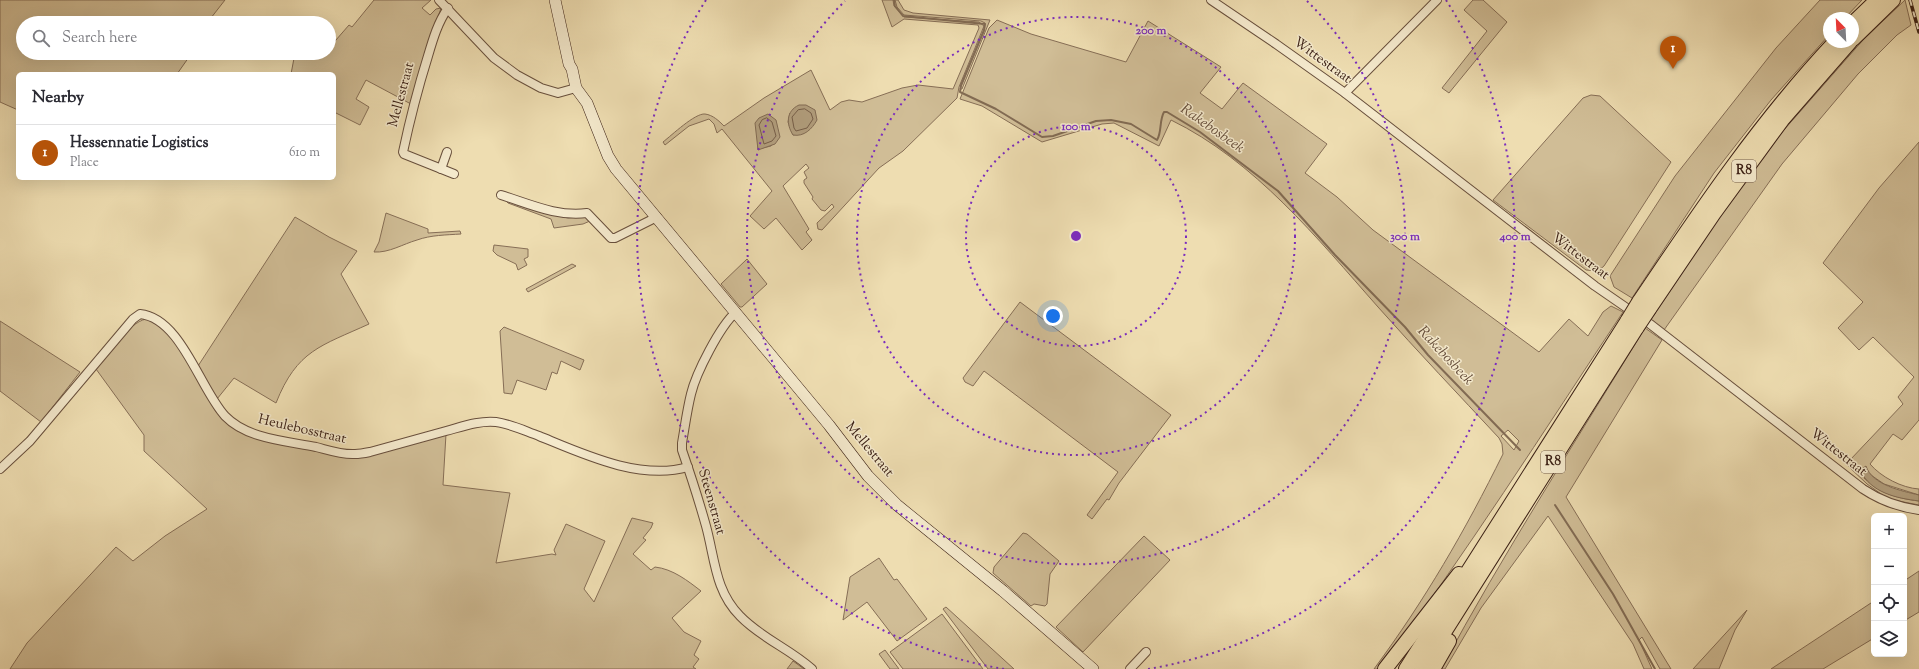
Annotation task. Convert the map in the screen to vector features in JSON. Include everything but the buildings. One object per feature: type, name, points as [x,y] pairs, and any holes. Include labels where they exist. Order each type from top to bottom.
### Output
[{"type":"highway","points":[[1859,17],[1877,0]]},
{"type":"highway","points":[[1859,33],[1893,0]]},
{"type":"highway","name":"R8","points":[[1421,669],[1485,558],[1644,306],[1715,189],[1773,112],[1830,48]]},
{"type":"highway","name":"R8","points":[[1644,306],[1782,120],[1845,48]]},
{"type":"highway","name":"R8","points":[[1385,669],[1454,578],[1485,558]]},
{"type":"highway","name":"R8","points":[[1406,669],[1485,558]]},
{"type":"highway","name":"R8","points":[[1433,669],[1480,587],[1485,558]]},
{"type":"street","points":[[439,0],[494,58],[517,75],[541,88],[558,93],[573,89],[567,70],[569,64],[556,0]]},
{"type":"street","name":"Wittestraat","points":[[1211,0],[1344,93],[1601,290],[1650,324],[1863,489],[1878,499],[1891,504],[1919,510]]},
{"type":"street","points":[[1344,93],[1437,0]]},
{"type":"street","name":"Mellestraat","points":[[448,8],[442,16],[433,37],[416,92],[403,152],[404,154],[454,174]]},
{"type":"street","name":"Mellestraat","points":[[573,89],[593,120],[608,156],[616,169],[657,216],[829,425],[868,476],[897,505],[1003,591],[1093,669]]},
{"type":"street","points":[[441,169],[447,152]]},
{"type":"street","points":[[501,195],[560,214],[572,215],[588,213],[611,238],[615,238],[657,216]]},
{"type":"street","name":"Steenstraat","points":[[736,312],[729,318],[722,328],[700,370],[692,392],[682,443],[707,529],[716,576],[720,588],[741,617],[812,669]]},
{"type":"street","name":"Heulebosstraat","points":[[0,470],[30,441],[128,325],[140,314],[154,317],[176,339],[195,368],[212,399],[226,416],[246,430],[279,440],[355,454],[370,452],[460,427],[495,422],[507,424],[622,466],[660,472],[688,467]]},
{"type":"street","points":[[1130,669],[1146,652]]},
{"type":"shaded area","points":[[0,0],[225,0],[212,16],[16,16],[16,60],[187,60],[178,72],[16,72],[16,109],[0,102]]},
{"type":"shaded area","points":[[374,0],[431,0],[422,8],[430,15],[436,9],[441,8],[411,104],[366,80],[356,99],[369,107],[360,125],[336,113],[336,72],[291,72],[294,60],[336,60],[336,40],[349,25],[352,27]]},
{"type":"shaded area","points":[[882,0],[893,0],[894,6],[904,17],[979,22],[984,26],[959,87],[957,98],[903,151],[879,168],[822,230],[818,229],[817,223],[834,207],[832,204],[825,211],[821,210],[812,199],[813,197],[804,183],[804,180],[807,178],[804,172],[809,168],[806,164],[783,186],[809,229],[806,232],[812,240],[802,250],[776,218],[764,229],[750,216],[772,191],[722,129],[717,133],[714,124],[709,119],[689,126],[665,145],[663,142],[695,117],[701,115],[705,114],[711,116],[724,126],[764,98],[811,70],[830,110],[841,102],[849,100],[862,102],[902,88],[918,85],[953,89],[979,28],[978,25],[904,19],[892,27]],"holes":[[[790,113],[804,133],[793,135],[788,122]],[[778,139],[771,146],[758,149],[758,141]]]},
{"type":"shaded area","points":[[895,0],[898,0],[904,10],[913,13],[990,20],[962,89],[960,89],[984,31],[985,23],[981,21],[904,15],[897,7]]},
{"type":"shaded area","points":[[1473,0],[1483,0],[1507,22],[1449,93],[1442,88],[1487,31],[1464,10]]},
{"type":"shaded area","points":[[1820,0],[1862,0],[1851,12],[1823,12],[1823,42],[1771,100],[1714,173],[1632,298],[1614,287],[1610,276],[1675,176],[1776,48]]},
{"type":"shaded area","points":[[1905,0],[1911,25],[1897,35],[1858,74],[1782,164],[1664,330],[1650,321],[1718,219],[1776,139],[1856,48],[1859,48],[1859,45]]},
{"type":"shaded area","points":[[997,20],[1031,34],[1126,62],[1148,21],[1221,67],[1200,93],[1222,109],[1243,83],[1327,144],[1305,173],[1337,197],[1373,230],[1539,352],[1569,319],[1588,336],[1603,312],[1611,306],[1623,312],[1474,537],[1380,669],[1374,669],[1427,591],[1459,538],[1489,483],[1503,454],[1502,444],[1499,438],[1408,340],[1308,228],[1257,179],[1202,137],[1171,120],[1159,146],[1114,123],[1102,124],[1042,142],[982,106],[960,99],[989,28]],"holes":[[[1508,430],[1519,441],[1514,450],[1501,436]]]},
{"type":"shaded area","points":[[1591,95],[1600,96],[1671,162],[1604,266],[1598,271],[1586,270],[1493,200],[1583,98]]},
{"type":"shaded area","points":[[1919,142],[1919,420],[1902,440],[1893,434],[1870,464],[1892,481],[1919,489],[1919,495],[1884,484],[1868,473],[1864,478],[1883,492],[1896,497],[1919,501],[1919,505],[1888,499],[1867,484],[1848,466],[1850,460],[1903,404],[1898,397],[1914,377],[1873,337],[1859,350],[1838,328],[1863,302],[1823,263],[1879,188]]},
{"type":"shaded area","points":[[505,200],[568,218],[588,216],[590,221],[583,224],[554,228],[551,219],[508,203]]},
{"type":"shaded area","points":[[386,213],[428,229],[428,233],[460,231],[461,234],[428,237],[391,250],[374,252],[379,242]]},
{"type":"shaded area","points":[[295,217],[357,251],[341,274],[369,324],[337,338],[312,352],[293,371],[284,385],[276,403],[234,378],[217,399],[198,366]]},
{"type":"shaded area","points":[[494,245],[528,249],[528,257],[524,259],[527,265],[518,270],[516,264],[497,255],[493,251]]},
{"type":"shaded area","points":[[747,259],[767,284],[742,307],[740,307],[721,284]]},
{"type":"shaded area","points":[[572,264],[576,266],[528,292],[526,289]]},
{"type":"shaded area","points":[[1020,302],[1171,415],[1119,483],[1109,500],[1107,499],[1092,519],[1087,515],[1118,472],[984,371],[973,386],[965,382],[963,378]]},
{"type":"shaded area","points":[[146,319],[157,325],[168,334],[178,346],[216,412],[225,422],[238,431],[350,458],[446,434],[443,485],[510,493],[496,563],[552,554],[556,555],[554,550],[566,524],[605,541],[584,589],[594,602],[632,518],[653,523],[643,538],[646,540],[633,554],[651,570],[655,567],[668,570],[691,583],[701,591],[672,618],[684,632],[701,641],[694,655],[699,659],[693,667],[696,669],[10,669],[27,643],[116,547],[133,561],[165,536],[207,509],[144,451],[144,435],[96,369],[112,348],[132,326]]},
{"type":"shaded area","points":[[0,321],[80,372],[41,422],[0,391]]},
{"type":"shaded area","points":[[504,327],[584,360],[580,370],[561,361],[557,374],[552,372],[546,390],[517,380],[512,394],[504,393],[500,331]]},
{"type":"shaded area","points":[[1645,328],[1662,340],[1566,497],[1671,669],[1660,669],[1642,637],[1639,640],[1652,669],[1644,669],[1633,644],[1548,516],[1481,608],[1445,669],[1441,669],[1515,539]]},
{"type":"shaded area","points":[[1023,533],[1027,534],[1059,561],[1050,574],[1047,604],[1045,606],[1034,604],[1031,606],[993,573],[994,567]]},
{"type":"shaded area","points":[[1144,536],[1170,560],[1083,652],[1056,627]]},
{"type":"shaded area","points":[[879,558],[894,580],[897,579],[927,619],[897,641],[867,602],[843,620],[850,577]]},
{"type":"shaded area","points":[[1919,571],[1919,612],[1907,619],[1907,585],[1907,579]]},
{"type":"shaded area","points":[[1871,603],[1871,640],[1823,669],[1771,669]]},
{"type":"shaded area","points":[[946,607],[1014,669],[988,669],[943,609]]},
{"type":"shaded area","points":[[1747,610],[1735,630],[1719,669],[1693,669]]},
{"type":"shaded area","points":[[942,614],[983,669],[903,669],[890,652]]},
{"type":"shaded area","points":[[885,650],[899,669],[890,669],[879,654]]},
{"type":"shaded area","points":[[793,661],[804,669],[787,669]]},
{"type":"water","points":[[799,105],[806,105],[815,110],[817,120],[804,134],[793,135],[789,127],[788,118],[792,111]]},
{"type":"water","points":[[768,114],[776,120],[780,137],[775,144],[758,150],[755,123],[759,118]]},
{"type":"water","points":[[1866,466],[1869,473],[1874,478],[1888,486],[1919,495],[1919,501],[1893,496],[1877,489],[1865,478],[1860,470]]},
{"type":"waterway","name":"Rakebosbeek","points":[[894,0],[895,6],[903,16],[985,24],[984,30],[961,85],[960,92],[996,109],[1042,137],[1053,136],[1096,121],[1111,120],[1131,124],[1157,140],[1160,134],[1164,112],[1167,112],[1200,132],[1278,191],[1335,255],[1405,327],[1428,355],[1520,450]]},
{"type":"waterway","name":"Rakebosbeek","points":[[1555,505],[1613,594],[1655,669]]},
{"type":"railway","points":[[1910,0],[1919,32]]},
{"type":"place","name":"Hessennatie Logistics","points":[[1673,69]]}]
